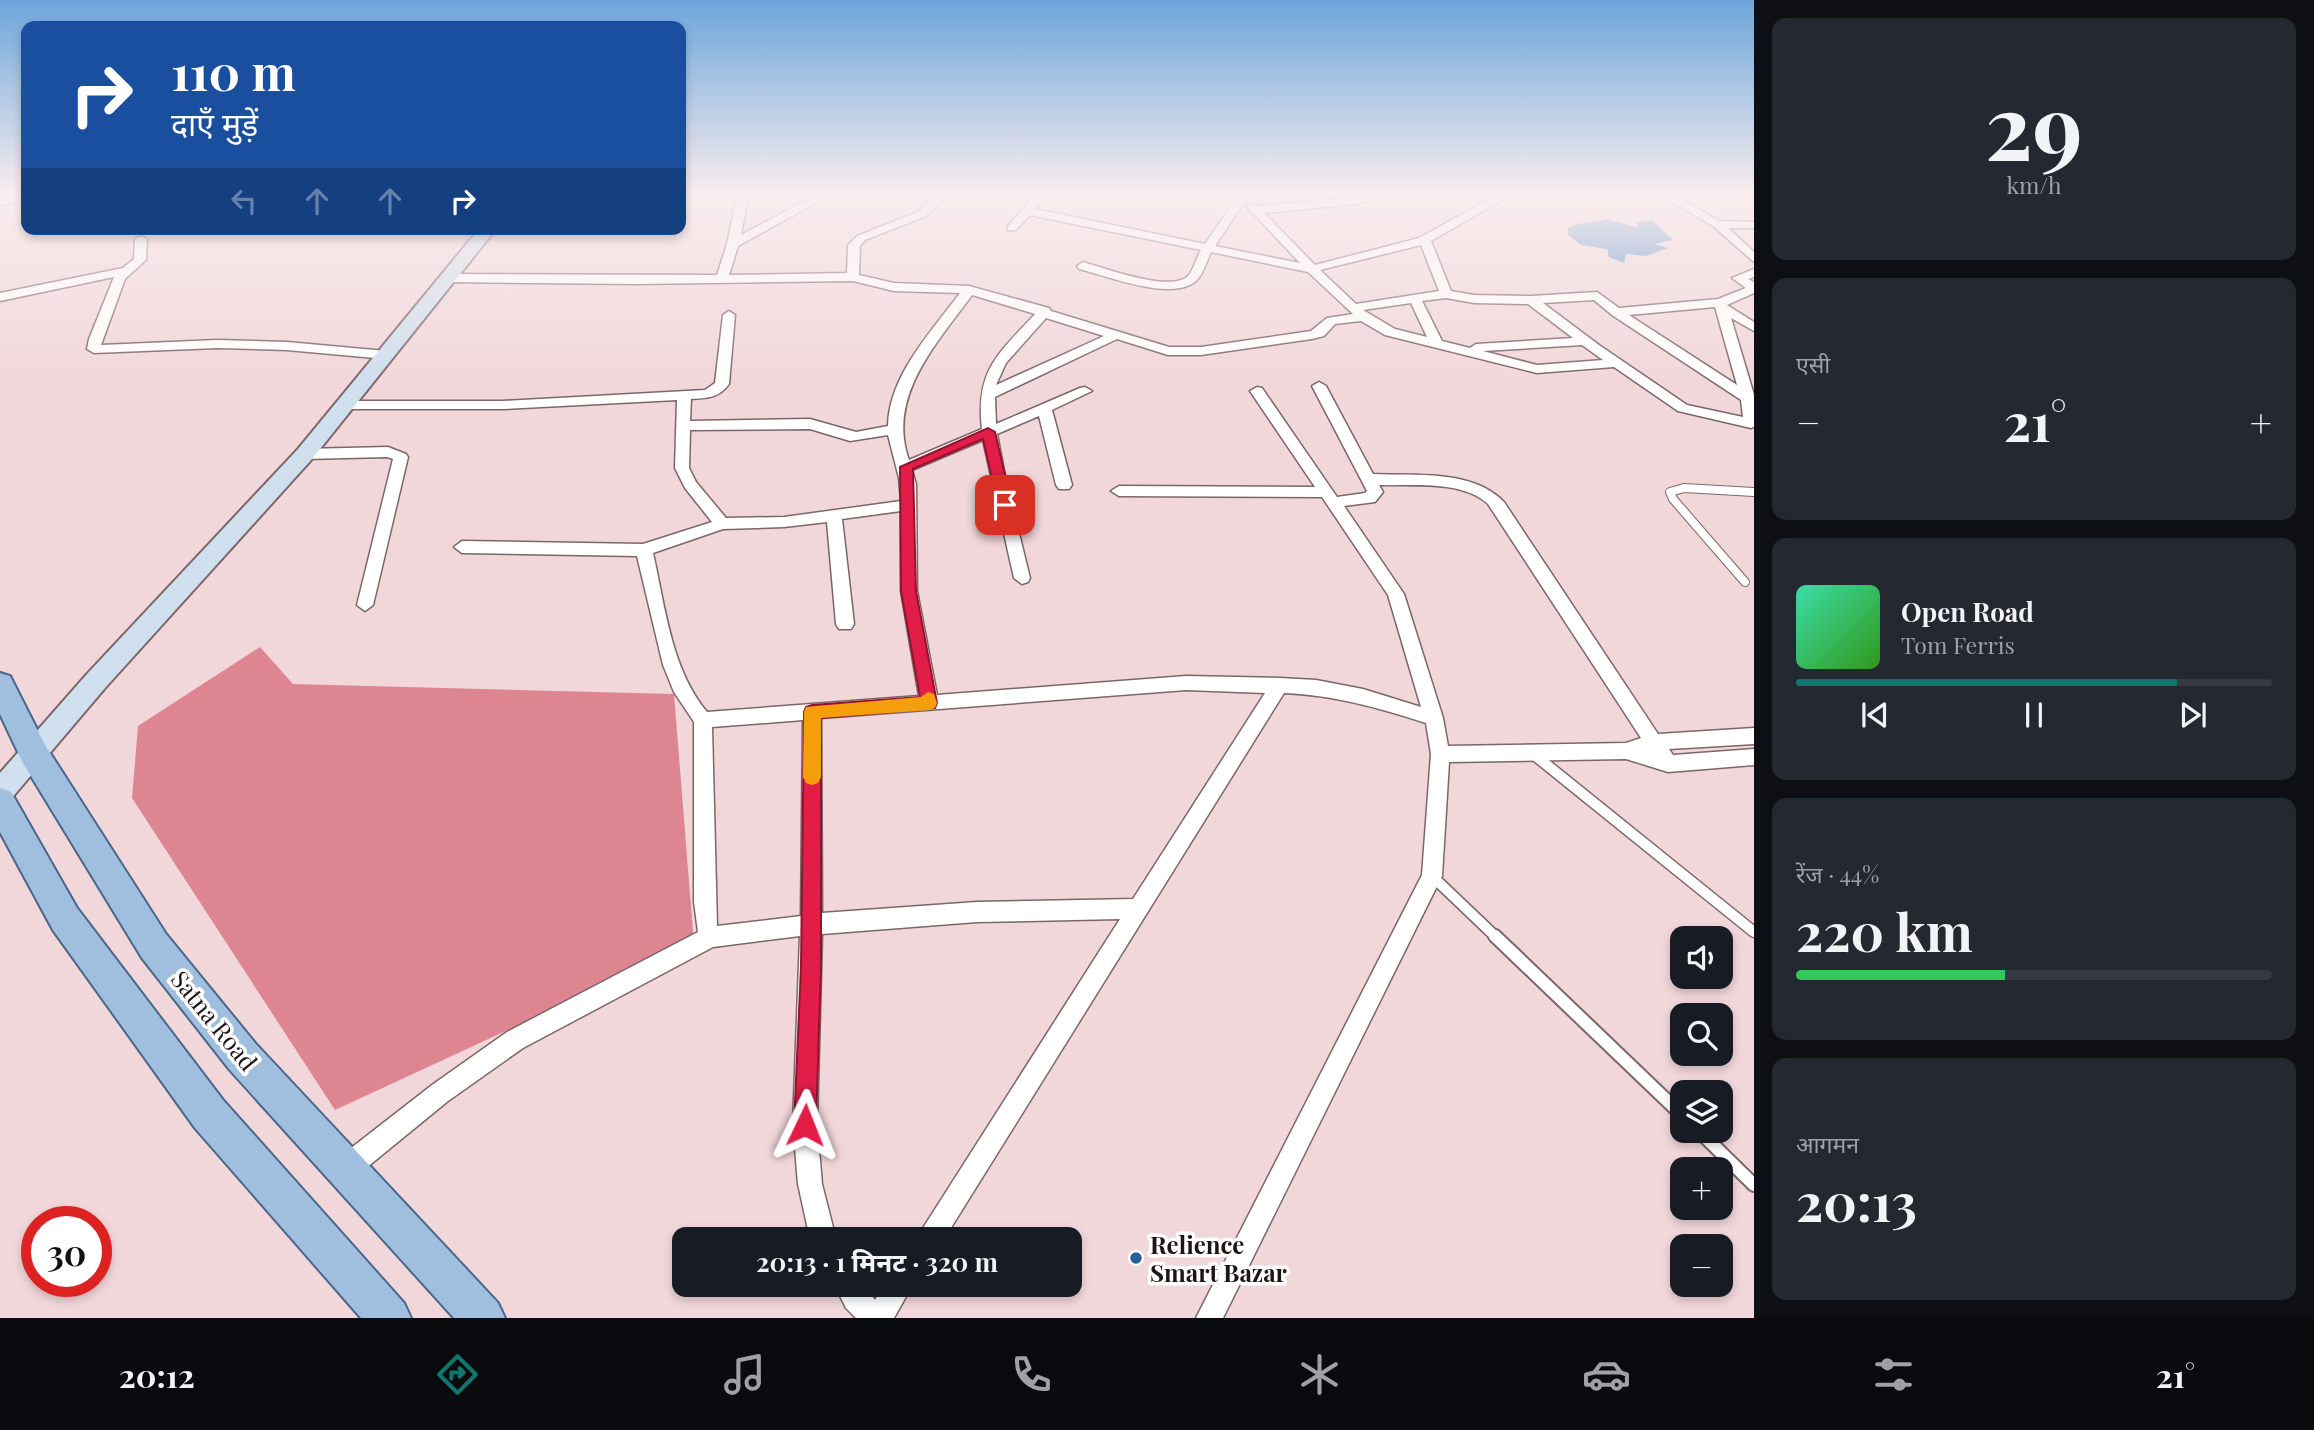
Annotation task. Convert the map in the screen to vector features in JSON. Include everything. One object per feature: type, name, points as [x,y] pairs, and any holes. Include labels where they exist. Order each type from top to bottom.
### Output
[{"type":"main road","name":"Satna Road","points":[[0,684],[34,754],[154,946],[242,1056],[483,1318]]},
{"type":"main road","points":[[0,802],[65,919],[209,1114],[389,1318]]},
{"type":"street","points":[[140,258],[120,277],[95,340],[94,349],[217,344],[287,346],[386,355]]},
{"type":"street","points":[[0,792],[96,681],[305,454],[465,258]]},
{"type":"street","points":[[722,278],[729,258]]},
{"type":"street","points":[[853,277],[854,258]]},
{"type":"street","points":[[1083,266],[1144,283],[1172,287],[1193,278],[1202,258]]},
{"type":"street","points":[[1251,258],[1312,269],[1357,258]]},
{"type":"street","points":[[1301,258],[1358,312],[1390,332],[1537,369],[1617,363]]},
{"type":"street","points":[[1431,258],[1446,295]]},
{"type":"street","points":[[0,297],[127,271]]},
{"type":"street","points":[[1754,274],[1738,278],[1754,288]]},
{"type":"street","points":[[448,278],[637,280],[853,277],[894,287],[969,290],[1045,311],[1168,351],[1202,351],[1311,335],[1319,333],[1331,321],[1358,312],[1446,295],[1474,299],[1531,300],[1597,296],[1616,312],[1749,395]]},
{"type":"street","points":[[1616,312],[1721,305],[1754,288]]},
{"type":"street","points":[[929,703],[909,591],[906,467],[895,438],[898,404],[906,380],[969,290]]},
{"type":"street","points":[[1415,299],[1436,343]]},
{"type":"street","points":[[1531,300],[1585,341],[1683,408],[1753,423],[1749,395],[1721,305]]},
{"type":"street","points":[[1721,305],[1754,327]]},
{"type":"street","points":[[1022,578],[988,432],[989,394],[991,378],[998,366],[1045,311]]},
{"type":"street","points":[[345,405],[503,405],[706,394],[717,390],[722,384],[729,315]]},
{"type":"street","points":[[989,394],[1116,335]]},
{"type":"street","points":[[1460,349],[1585,341]]},
{"type":"street","points":[[1119,491],[1373,497],[1375,492],[1319,386]]},
{"type":"street","points":[[906,467],[1085,391]]},
{"type":"street","points":[[1209,1318],[1432,876],[1440,754],[1434,718],[1396,594],[1258,391]]},
{"type":"street","points":[[684,397],[680,457],[685,476],[722,524]]},
{"type":"street","points":[[1044,408],[1064,485]]},
{"type":"street","points":[[682,426],[810,424],[829,428],[846,436],[868,435],[896,428]]},
{"type":"street","points":[[305,454],[388,452],[397,453],[401,457],[365,605]]},
{"type":"street","points":[[1368,480],[1461,485],[1484,492],[1668,764]]},
{"type":"street","points":[[462,547],[644,550],[722,524],[784,522],[908,505]]},
{"type":"street","points":[[834,516],[845,624]]},
{"type":"street","points":[[644,550],[677,680],[693,711],[703,720],[1186,683],[1316,687],[1363,696],[1434,718]]},
{"type":"street","points":[[937,1227],[1280,685]]},
{"type":"street","points":[[812,712],[811,924],[805,1125],[810,1184],[820,1227]]},
{"type":"street","points":[[703,720],[704,902],[705,922],[710,937]]},
{"type":"street","points":[[1440,754],[1626,751],[1654,742],[1754,736]]},
{"type":"street","points":[[1626,751],[1668,764],[1754,757]]},
{"type":"street","points":[[346,1168],[440,1093],[515,1040],[710,937],[811,924],[1020,909],[1138,909]]},
{"type":"street","points":[[854,1297],[877,1318],[891,1297]]},
{"type":"lane","points":[[1745,582],[1673,499],[1670,492],[1684,488],[1754,492]]},
{"type":"lane","points":[[1532,753],[1754,932]]},
{"type":"lane","points":[[1432,876],[1670,1104]]},
{"type":"lane","points":[[1711,1143],[1754,1185]]},
{"type":"shaded area","points":[[260,647],[293,684],[674,694],[694,944],[335,1110],[132,798],[138,726]]},
{"type":"water","points":[[1610,258],[1625,258],[1624,263]]},
{"type":"slow traffic","points":[[812,777],[812,712],[929,703],[928,699]]},
{"type":"place","name":"Relience Smart Bazar","points":[[1136,1258]]},
{"type":"route","points":[[805,1125],[811,967],[812,712],[929,703],[909,591],[906,467],[988,432],[1005,505]]}]
